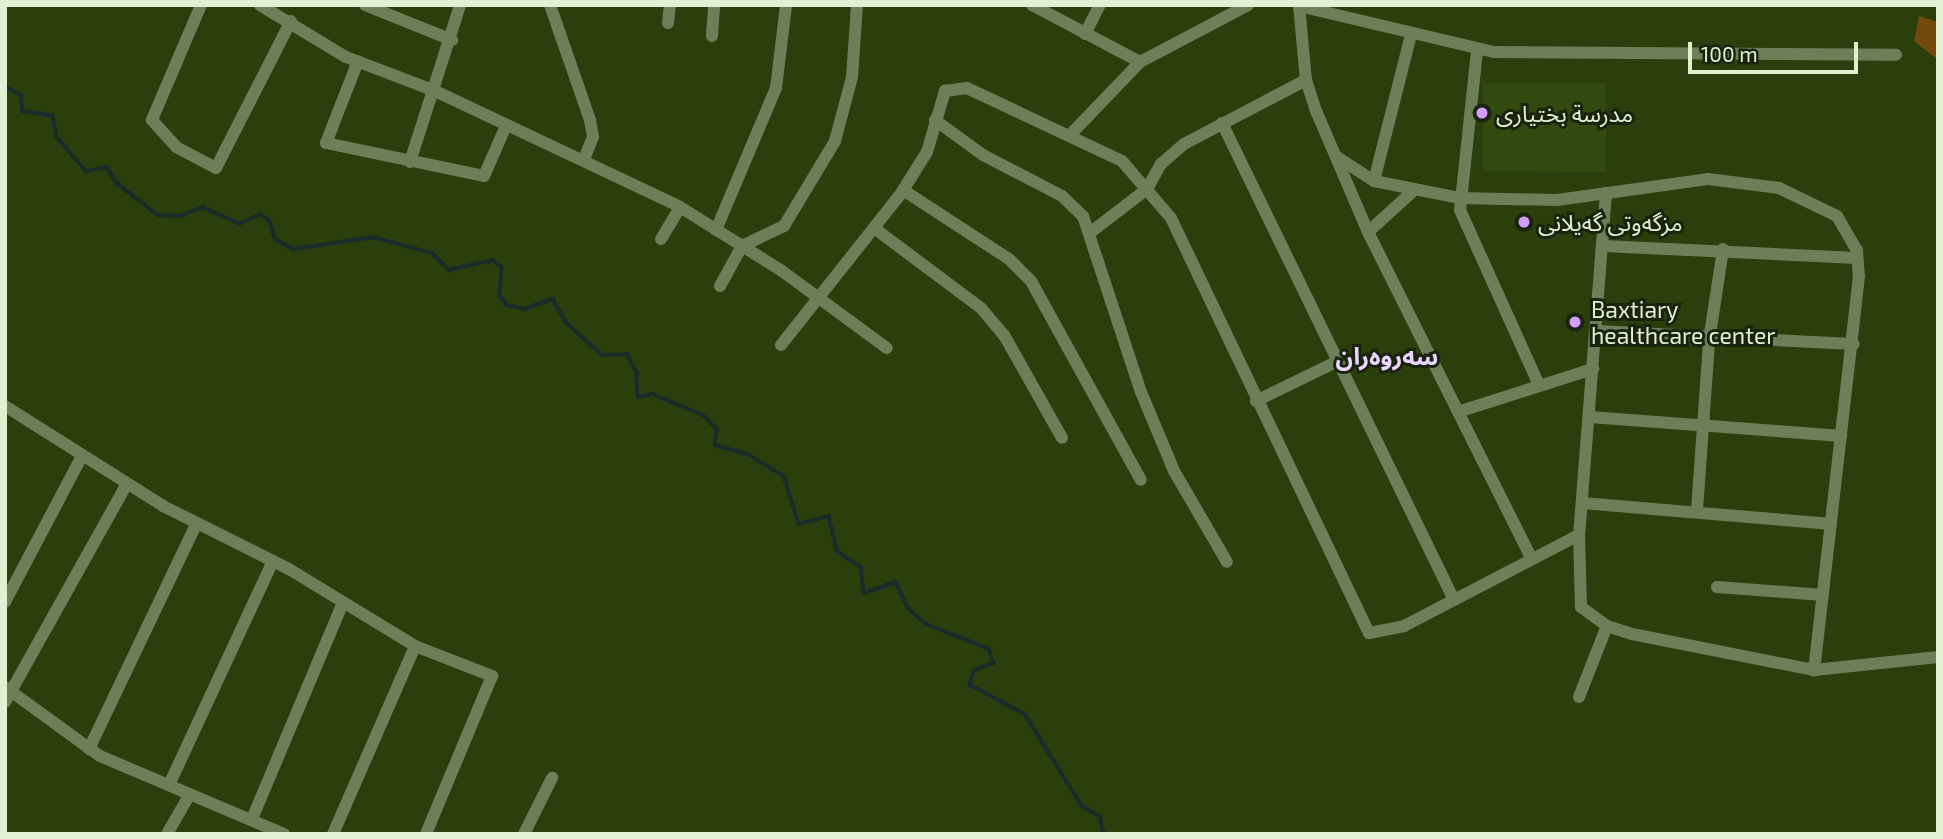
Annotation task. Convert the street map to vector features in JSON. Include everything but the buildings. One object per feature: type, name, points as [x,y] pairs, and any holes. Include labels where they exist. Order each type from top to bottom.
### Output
[{"type":"street","points":[[201,5],[152,120],[176,147],[216,168],[291,21]]},
{"type":"street","points":[[260,5],[358,61],[433,90],[584,159],[680,207],[742,246],[887,348]]},
{"type":"street","points":[[365,5],[452,40]]},
{"type":"street","points":[[410,162],[452,40],[460,5]]},
{"type":"street","points":[[550,5],[590,120],[593,137],[584,159]]},
{"type":"street","points":[[668,23],[670,5]]},
{"type":"street","points":[[712,36],[714,5]]},
{"type":"street","points":[[716,230],[776,88],[786,5]]},
{"type":"street","points":[[720,286],[742,246],[784,226],[835,141],[852,77],[857,5]]},
{"type":"street","points":[[1032,5],[1140,62]]},
{"type":"street","points":[[1085,34],[1100,5]]},
{"type":"street","points":[[1070,135],[1140,62],[1247,5]]},
{"type":"street","points":[[1531,558],[1461,411],[1368,232],[1306,80],[1299,6],[1340,12],[1411,35],[1477,51],[1896,55]]},
{"type":"street","points":[[1374,181],[1411,35]]},
{"type":"street","points":[[1477,51],[1460,210],[1539,385]]},
{"type":"street","points":[[358,61],[326,143],[484,176],[506,125]]},
{"type":"street","points":[[1091,232],[1147,189],[1161,164],[1222,123],[1306,80]]},
{"type":"street","points":[[781,345],[814,296],[874,228],[903,190],[927,152],[945,91],[967,88],[1122,160],[1147,189],[1188,251],[1256,401],[1369,633],[1404,626],[1579,535]]},
{"type":"street","points":[[935,120],[983,155],[1062,196],[1091,232],[1141,392],[1174,471],[1227,562]]},
{"type":"street","points":[[1222,123],[1454,600]]},
{"type":"street","points":[[1338,157],[1374,181],[1413,191],[1460,198],[1507,202],[1606,193],[1708,179],[1779,188],[1838,216],[1857,258],[1853,344],[1814,670]]},
{"type":"street","points":[[903,190],[1009,259],[1031,281],[1141,480]]},
{"type":"street","points":[[1368,232],[1413,191]]},
{"type":"street","points":[[1606,193],[1579,535],[1581,607],[1607,626],[1676,645],[1814,670],[1938,657]]},
{"type":"street","points":[[661,239],[680,207]]},
{"type":"street","points":[[874,228],[981,308],[1004,335],[1062,438]]},
{"type":"street","points":[[1603,246],[1723,249],[1857,258]]},
{"type":"street","points":[[1698,510],[1709,341],[1723,249]]},
{"type":"street","points":[[1597,331],[1709,341],[1853,344]]},
{"type":"street","points":[[1256,401],[1338,361]]},
{"type":"street","points":[[1461,411],[1592,369]]},
{"type":"street","points":[[7,410],[127,484],[273,561],[415,646],[492,677],[426,834]]},
{"type":"street","points":[[1590,417],[1704,428],[1841,436]]},
{"type":"street","points":[[5,602],[82,456]]},
{"type":"street","points":[[127,484],[7,694],[89,749],[255,825],[284,834]]},
{"type":"street","points":[[1582,503],[1698,510],[1831,524]]},
{"type":"street","points":[[89,749],[197,523]]},
{"type":"street","points":[[169,785],[273,561]]},
{"type":"street","points":[[1717,587],[1823,595]]},
{"type":"street","points":[[255,825],[343,602]]},
{"type":"street","points":[[1579,697],[1607,626]]},
{"type":"street","points":[[333,834],[415,646]]},
{"type":"street","points":[[524,834],[552,778]]},
{"type":"street","points":[[167,834],[190,794]]},
{"type":"shaded area","points":[[1919,16],[1938,22],[1938,60],[1914,41]]},
{"type":"shaded area","points":[[1483,83],[1606,83],[1606,172],[1483,171]]},
{"type":"waterway","points":[[5,86],[21,95],[23,111],[53,116],[57,137],[86,171],[107,167],[117,183],[158,215],[180,216],[203,207],[239,224],[260,214],[270,221],[275,239],[293,249],[373,237],[432,253],[449,270],[493,260],[502,267],[500,296],[507,305],[524,309],[553,299],[567,323],[602,355],[627,354],[637,373],[638,397],[653,394],[703,415],[717,429],[715,445],[749,455],[784,476],[799,524],[829,516],[837,551],[861,567],[864,593],[896,582],[908,608],[926,624],[989,649],[994,663],[974,671],[970,685],[1025,714],[1082,806],[1100,816],[1104,834]]},
{"type":"place","name":"مدرسة بختيارى","points":[[1482,113]]},
{"type":"place","name":"مزگەوتی گەیلانی","points":[[1524,222]]},
{"type":"place","name":"Baxtiary healthcare center","points":[[1575,322]]},
{"type":"district","name":"سەروەران","points":[[1387,356]]}]
